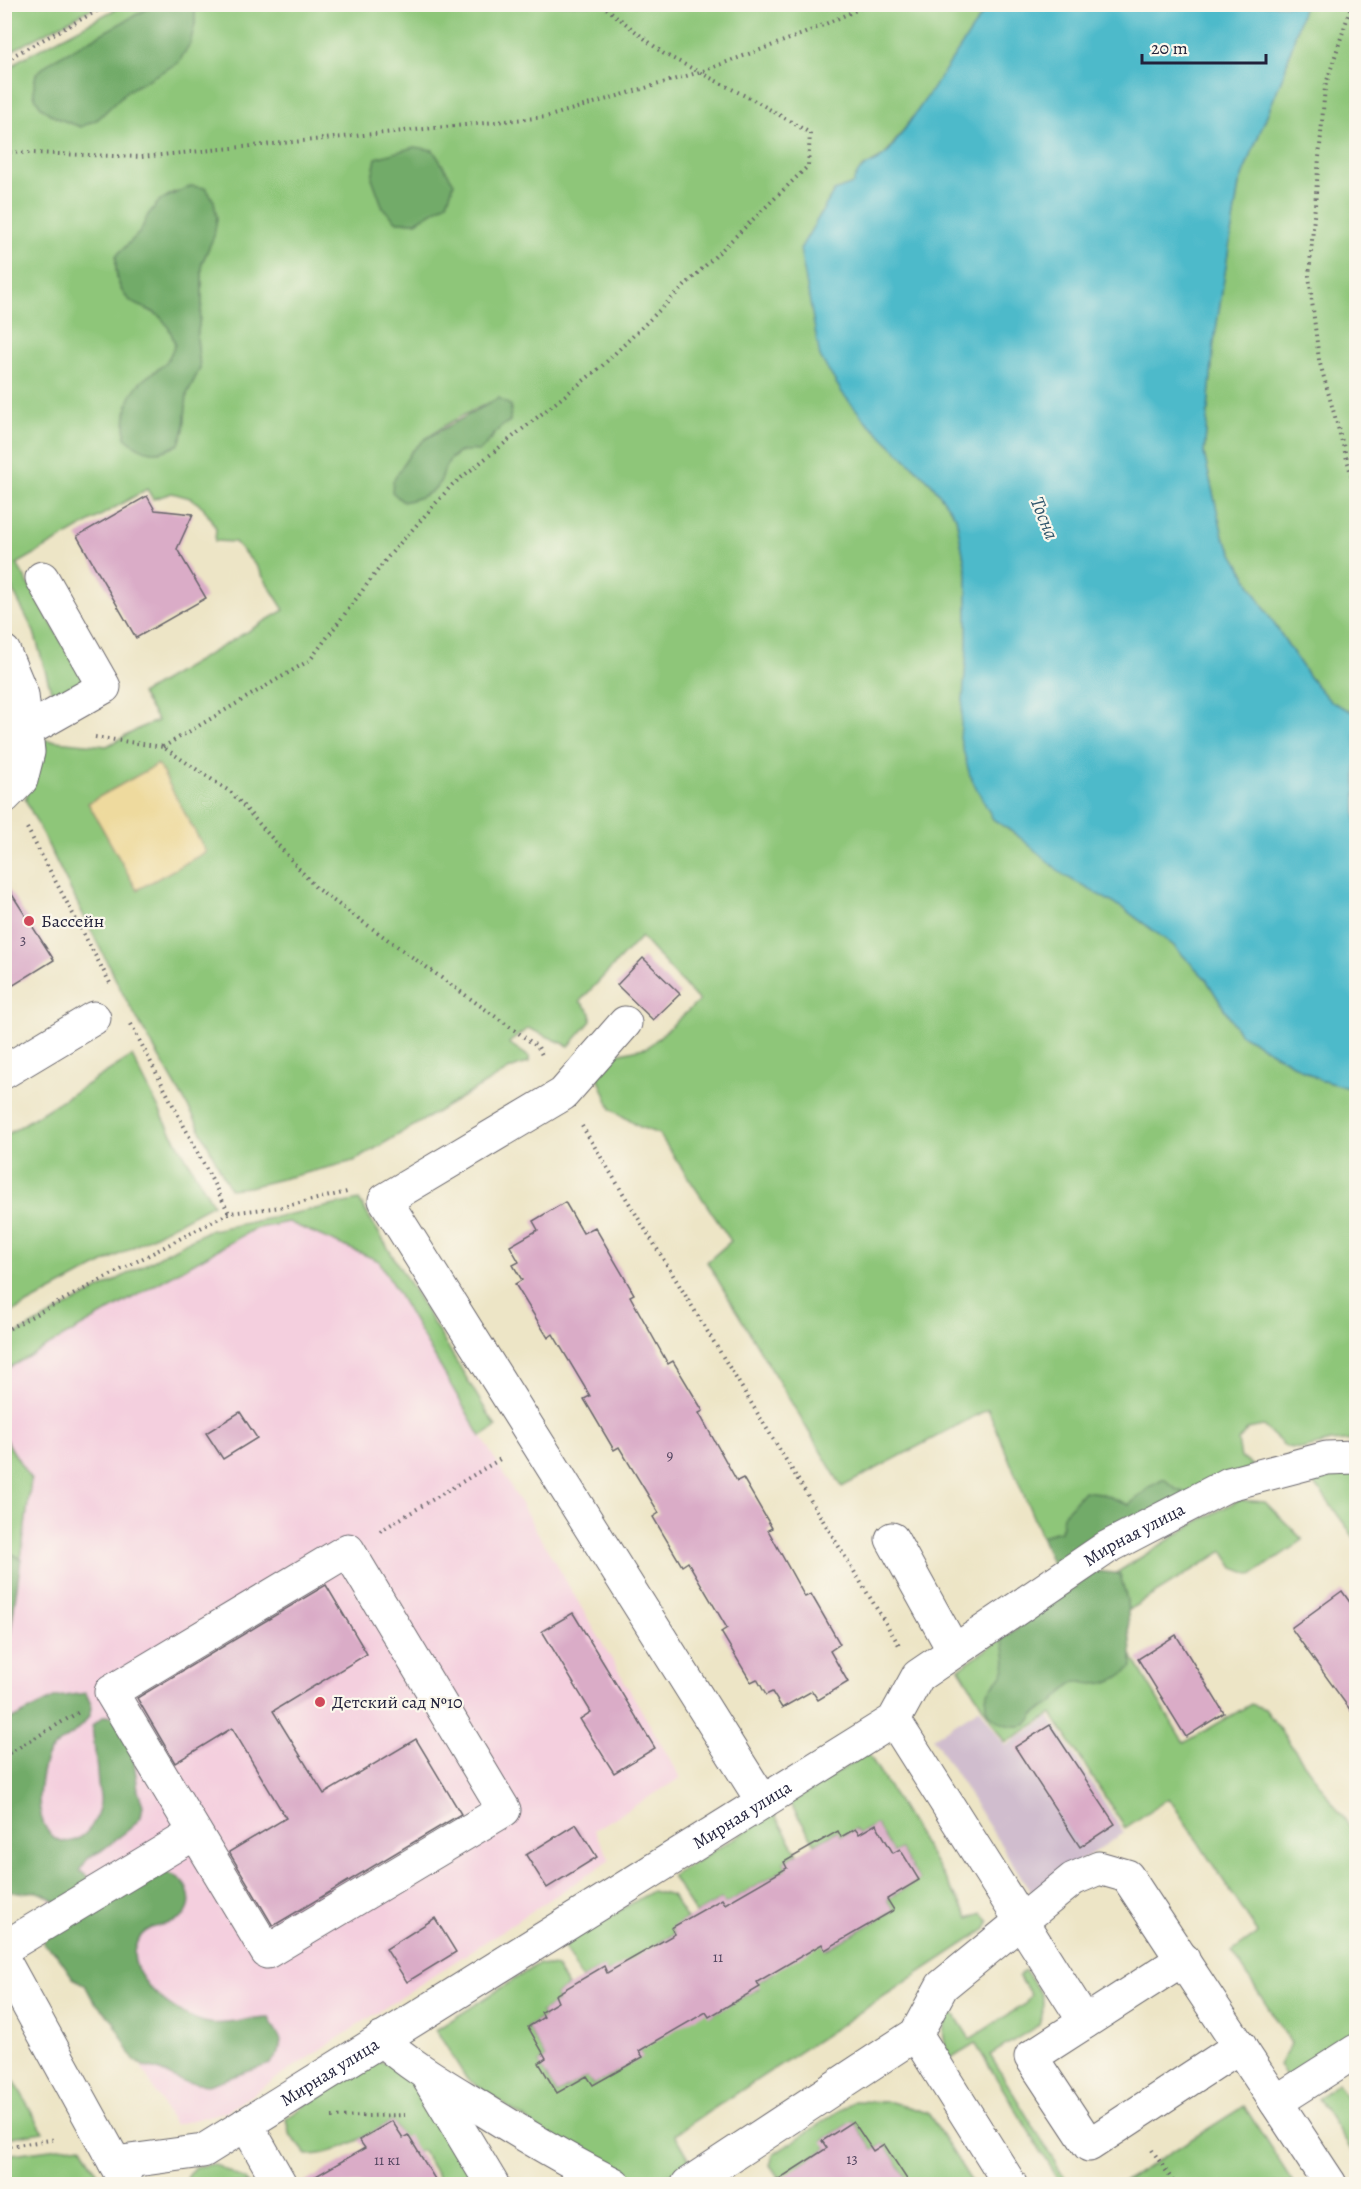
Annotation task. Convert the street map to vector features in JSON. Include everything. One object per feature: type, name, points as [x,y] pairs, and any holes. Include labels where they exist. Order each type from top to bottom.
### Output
[{"type":"street","points":[[26,731],[105,687],[42,578]]},
{"type":"street","points":[[4,797],[21,780],[28,752],[22,695],[7,661]]},
{"type":"street","points":[[4,1072],[94,1018]]},
{"type":"street","points":[[624,1023],[563,1095],[386,1200],[763,1802]]},
{"type":"street","name":"Мирная улица","points":[[121,2174],[203,2151],[894,1720],[918,1676],[1106,1548],[1229,1484],[1327,1458],[1356,1457]]},
{"type":"street","points":[[892,1539],[954,1651]]},
{"type":"street","points":[[348,1550],[504,1810],[267,1952],[111,1692],[348,1550]]},
{"type":"street","points":[[894,1720],[1086,2022]]},
{"type":"street","points":[[4,1948],[195,1833]]},
{"type":"street","points":[[701,2181],[916,2034],[942,1986],[1073,1879],[1100,1868],[1127,1876],[1330,2184]]},
{"type":"street","points":[[1183,1959],[1031,2057],[1089,2145],[1240,2046]]},
{"type":"street","points":[[4,1961],[121,2174]]},
{"type":"street","points":[[916,2034],[1010,2184]]},
{"type":"street","points":[[381,2039],[425,2073],[540,2145],[614,2184]]},
{"type":"street","points":[[1276,2102],[1356,2051]]},
{"type":"street","points":[[425,2073],[492,2184]]},
{"type":"street","points":[[246,2124],[280,2184]]},
{"type":"path","points":[[4,13],[20,4]]},
{"type":"path","points":[[4,67],[15,54],[110,4]]},
{"type":"path","points":[[163,747],[310,660],[387,558],[452,485],[602,366],[808,166],[810,133],[664,54],[601,4]]},
{"type":"path","points":[[4,152],[141,157],[546,117],[700,72],[803,34],[870,4]]},
{"type":"path","points":[[1352,4],[1325,87],[1309,276],[1318,360],[1356,491]]},
{"type":"path","points":[[105,739],[163,747],[232,793],[317,889],[538,1047],[563,1095],[918,1676]]},
{"type":"path","points":[[25,824],[113,989]]},
{"type":"path","points":[[4,1331],[229,1213],[129,1020]]},
{"type":"path","points":[[348,1550],[536,1438]]},
{"type":"path","points":[[4,1756],[111,1692]]},
{"type":"path","points":[[331,2117],[410,2115],[444,2105]]},
{"type":"path","points":[[4,2147],[100,2135]]},
{"type":"shaded area","name":"Детский сад №10","points":[[288,1222],[379,1261],[681,1778],[594,1830],[610,1860],[227,2111],[174,2125],[5,1821],[5,1627],[13,1622],[31,1480],[5,1437],[5,1370],[161,1278],[254,1229]]},
{"type":"shaded area","points":[[980,1708],[1005,1746],[1050,1717],[1124,1833],[1031,1892],[933,1738]]},
{"type":"green space","points":[[5,4],[98,5],[13,50],[5,60]]},
{"type":"green space","points":[[156,4],[195,5],[195,24],[190,44],[178,63],[127,91],[98,119],[81,127],[53,116],[41,107],[34,94],[36,74],[51,61]]},
{"type":"green space","points":[[123,5],[989,5],[930,95],[884,156],[862,168],[853,184],[834,191],[823,212],[866,421],[932,484],[956,517],[967,574],[967,647],[993,819],[1173,945],[1206,979],[1239,1033],[1320,1080],[1356,1090],[1356,1440],[1331,1442],[1302,1449],[1286,1447],[1263,1426],[1248,1429],[1238,1441],[1241,1458],[1254,1466],[1192,1495],[1151,1486],[1129,1505],[1115,1500],[1061,1531],[1041,1536],[988,1409],[842,1487],[707,1262],[731,1241],[659,1134],[640,1127],[611,1109],[598,1077],[617,1054],[648,1047],[699,1001],[641,937],[580,1001],[591,1013],[591,1021],[569,1046],[528,1028],[509,1043],[529,1057],[529,1062],[510,1069],[354,1161],[249,1187],[230,1189],[195,1119],[124,996],[25,799],[44,756],[45,740],[107,746],[158,721],[141,694],[284,610],[257,567],[235,542],[215,541],[216,528],[203,507],[190,498],[172,493],[153,499],[147,489],[17,564],[85,682],[54,701],[34,632],[5,575],[4,77],[19,60]],"holes":[[[174,192],[214,235],[202,263],[202,303],[197,338],[200,368],[187,394],[184,429],[141,382],[168,362],[175,344],[171,332],[159,316],[131,301],[122,291],[117,277],[116,263],[116,256],[141,232],[156,206]],[[499,398],[497,428],[491,440],[465,449],[454,456],[431,492],[403,466],[422,443],[445,425]]]},
{"type":"green space","points":[[1304,5],[1356,5],[1356,714],[1330,701],[1309,677],[1267,613],[1223,536],[1204,454],[1214,342],[1239,184],[1284,73]]},
{"type":"green space","points":[[414,147],[433,150],[454,183],[447,203],[416,222],[397,222],[383,208],[372,178],[376,158]]},
{"type":"green space","points":[[191,186],[206,188],[214,201],[217,218],[214,236],[202,263],[202,303],[197,338],[200,368],[187,394],[184,429],[179,444],[164,451],[151,452],[138,448],[125,438],[127,407],[136,387],[165,363],[175,344],[160,316],[137,305],[122,291],[117,277],[116,256],[140,232],[148,215],[160,200]]},
{"type":"green space","points":[[499,398],[511,406],[510,421],[497,431],[480,451],[459,452],[451,458],[440,482],[424,496],[403,502],[392,492],[393,481],[411,452],[425,439]]},
{"type":"green space","points":[[132,1056],[167,1125],[213,1204],[5,1316],[5,1136]]},
{"type":"green space","points":[[359,1200],[496,1427],[481,1437],[379,1261],[288,1222],[254,1229],[5,1370],[5,1340],[207,1231]]},
{"type":"green space","points":[[4,1437],[31,1480],[21,1559],[11,1553],[5,1560]]},
{"type":"green space","points":[[1356,1469],[1356,1540],[1313,1481],[1312,1474]]},
{"type":"green space","points":[[1164,1479],[1177,1490],[1192,1495],[1055,1571],[1041,1536],[1061,1531],[1063,1515],[1084,1491],[1100,1493],[1129,1505],[1151,1486]]},
{"type":"green space","points":[[1239,1500],[1265,1502],[1303,1540],[1252,1575],[1234,1568],[1223,1551],[1114,1619],[1108,1578],[1202,1519]]},
{"type":"green space","points":[[11,1553],[21,1559],[10,1636],[5,1639],[5,1560]]},
{"type":"green space","points":[[1097,1571],[1120,1574],[1127,1600],[1132,1667],[1106,1683],[1093,1684],[1077,1681],[1073,1683],[1025,1725],[1011,1726],[992,1717],[986,1705],[986,1698],[1005,1667],[1002,1639]]},
{"type":"green space","points":[[1085,1584],[1184,1743],[1251,1704],[1265,1709],[1356,1835],[1356,2031],[1286,2077],[1279,2065],[1291,2043],[1232,1952],[1258,1933],[1169,1798],[1125,1828],[1052,1714],[1005,1743],[959,1668]]},
{"type":"green space","points":[[86,1693],[91,1706],[86,1721],[54,1747],[43,1768],[39,1797],[41,1817],[47,1831],[56,1839],[66,1842],[77,1839],[87,1832],[95,1820],[100,1799],[92,1726],[104,1716],[118,1717],[133,1752],[138,1791],[143,1805],[141,1817],[101,1851],[88,1858],[80,1870],[90,1880],[144,1871],[158,1871],[180,1879],[189,1896],[187,1912],[174,1922],[155,1927],[143,1934],[138,1940],[134,1953],[137,1967],[155,1993],[197,2020],[224,2023],[269,2018],[281,2040],[279,2053],[270,2064],[208,2085],[183,2082],[158,2070],[145,2067],[133,2059],[114,2022],[93,2000],[85,1985],[73,1978],[56,1953],[43,1944],[59,1906],[41,1893],[15,1892],[5,1887],[4,1723],[56,1697]]},
{"type":"green space","points":[[868,1753],[969,1918],[982,1913],[989,1921],[986,1929],[675,2134],[692,2163],[653,2182],[635,2183],[586,2161],[466,2078],[436,2030],[538,1964],[556,1967],[568,1987],[555,1995],[558,2002],[541,2012],[544,2017],[528,2027],[546,2058],[539,2063],[557,2093],[587,2076],[593,2085],[642,2057],[639,2051],[703,2006],[710,2016],[759,1988],[757,1982],[773,1973],[769,1968],[819,1939],[826,1950],[894,1910],[887,1899],[919,1880],[900,1849],[893,1853],[876,1824],[859,1834],[855,1829],[841,1837],[837,1831],[815,1844],[790,1803]]},
{"type":"green space","points":[[774,1814],[798,1854],[784,1862],[787,1868],[725,1904],[721,1899],[696,1914],[672,1876]]},
{"type":"green space","points":[[652,1891],[672,1896],[687,1919],[672,1928],[674,1934],[657,1944],[660,1950],[607,1973],[603,1967],[582,1979],[563,1945]]},
{"type":"green space","points":[[1025,1970],[1041,1994],[1043,2003],[1039,2025],[990,2055],[1068,2184],[1061,2184],[975,2043],[949,2059],[944,2040],[945,2023],[953,2012],[970,2039],[1025,2004],[1031,1995],[1019,1976]]},
{"type":"green space","points":[[380,2061],[407,2073],[477,2184],[440,2184],[442,2183],[422,2150],[418,2152],[403,2138],[392,2121],[351,2144],[318,2154],[307,2155],[289,2133],[286,2119],[352,2072]]},
{"type":"green space","points":[[5,2064],[43,2132],[5,2138]]},
{"type":"green space","points":[[1338,2083],[1356,2113],[1356,2146],[1351,2150],[1318,2098]]},
{"type":"green space","points":[[854,2101],[891,2102],[928,2113],[973,2184],[910,2184],[884,2144],[873,2151],[853,2121],[823,2140],[827,2148],[799,2166],[809,2183],[783,2184],[770,2165],[773,2155]]},
{"type":"green space","points":[[1244,2106],[1294,2184],[1120,2184]]},
{"type":"green space","points":[[81,2145],[104,2184],[15,2184],[5,2180],[5,2155]]},
{"type":"green space","points":[[214,2164],[245,2180],[248,2184],[186,2184],[187,2178],[195,2167]]},
{"type":"sand","points":[[158,764],[206,852],[137,890],[88,803]]},
{"type":"water","name":"Тосна","points":[[989,4],[1304,5],[1284,73],[1239,184],[1214,342],[1204,454],[1223,536],[1267,613],[1309,677],[1330,701],[1356,714],[1356,1090],[1320,1080],[1239,1033],[1206,979],[1173,945],[1124,909],[1065,876],[1017,835],[993,819],[970,776],[960,738],[967,647],[967,574],[956,517],[932,484],[866,421],[843,394],[820,357],[800,249],[834,191],[853,184],[855,177],[863,168],[889,151]]},
{"type":"building","points":[[147,496],[155,510],[193,514],[177,549],[206,598],[136,638],[77,536]]},
{"type":"building","points":[[4,882],[54,960],[4,991]]},
{"type":"building","points":[[643,958],[680,994],[653,1020],[617,985]]},
{"type":"building","points":[[565,1202],[583,1233],[595,1227],[634,1294],[630,1296],[668,1364],[673,1361],[703,1411],[699,1413],[737,1481],[743,1478],[772,1528],[768,1530],[805,1597],[811,1594],[840,1644],[830,1651],[848,1682],[818,1700],[812,1691],[782,1708],[772,1692],[766,1695],[757,1679],[751,1682],[721,1632],[727,1628],[688,1562],[682,1566],[653,1517],[659,1513],[619,1447],[614,1450],[584,1399],[590,1396],[553,1334],[548,1338],[515,1284],[522,1280],[513,1265],[519,1262],[510,1246],[538,1230],[533,1221]]},
{"type":"building","points":[[240,1412],[257,1438],[223,1459],[206,1433]]},
{"type":"building","points":[[326,1585],[367,1654],[273,1711],[324,1794],[416,1739],[461,1814],[273,1926],[229,1852],[286,1818],[232,1728],[175,1763],[137,1698]]},
{"type":"building","points":[[1342,1591],[1356,1611],[1356,1718],[1291,1628]]},
{"type":"building","points":[[573,1613],[655,1748],[614,1773],[580,1719],[591,1712],[542,1631]]},
{"type":"building","points":[[1176,1635],[1224,1713],[1186,1737],[1138,1659]]},
{"type":"building","points":[[1050,1725],[1115,1824],[1080,1847],[1015,1747]]},
{"type":"building","points":[[576,1824],[597,1857],[547,1888],[526,1855]]},
{"type":"building","points":[[876,1824],[893,1853],[900,1849],[919,1880],[887,1899],[894,1910],[825,1950],[822,1944],[757,1982],[760,1987],[709,2017],[706,2012],[639,2051],[643,2057],[593,2085],[587,2076],[557,2093],[539,2063],[546,2058],[528,2027],[544,2017],[541,2012],[558,2002],[555,1995],[604,1966],[607,1973],[675,1934],[671,1928],[722,1899],[725,1904],[787,1868],[784,1862],[838,1831],[841,1837],[855,1829],[859,1834]]},
{"type":"building","points":[[435,1918],[456,1952],[407,1982],[386,1949]]},
{"type":"building","points":[[392,2121],[403,2138],[408,2135],[438,2184],[302,2184],[365,2148],[359,2140]]},
{"type":"building","points":[[853,2121],[873,2151],[884,2144],[910,2184],[771,2184],[827,2148],[822,2141]]},
{"type":"place","name":"Бассейн","points":[[29,921]]},
{"type":"place","name":"Детский сад №10","points":[[320,1702]]}]
